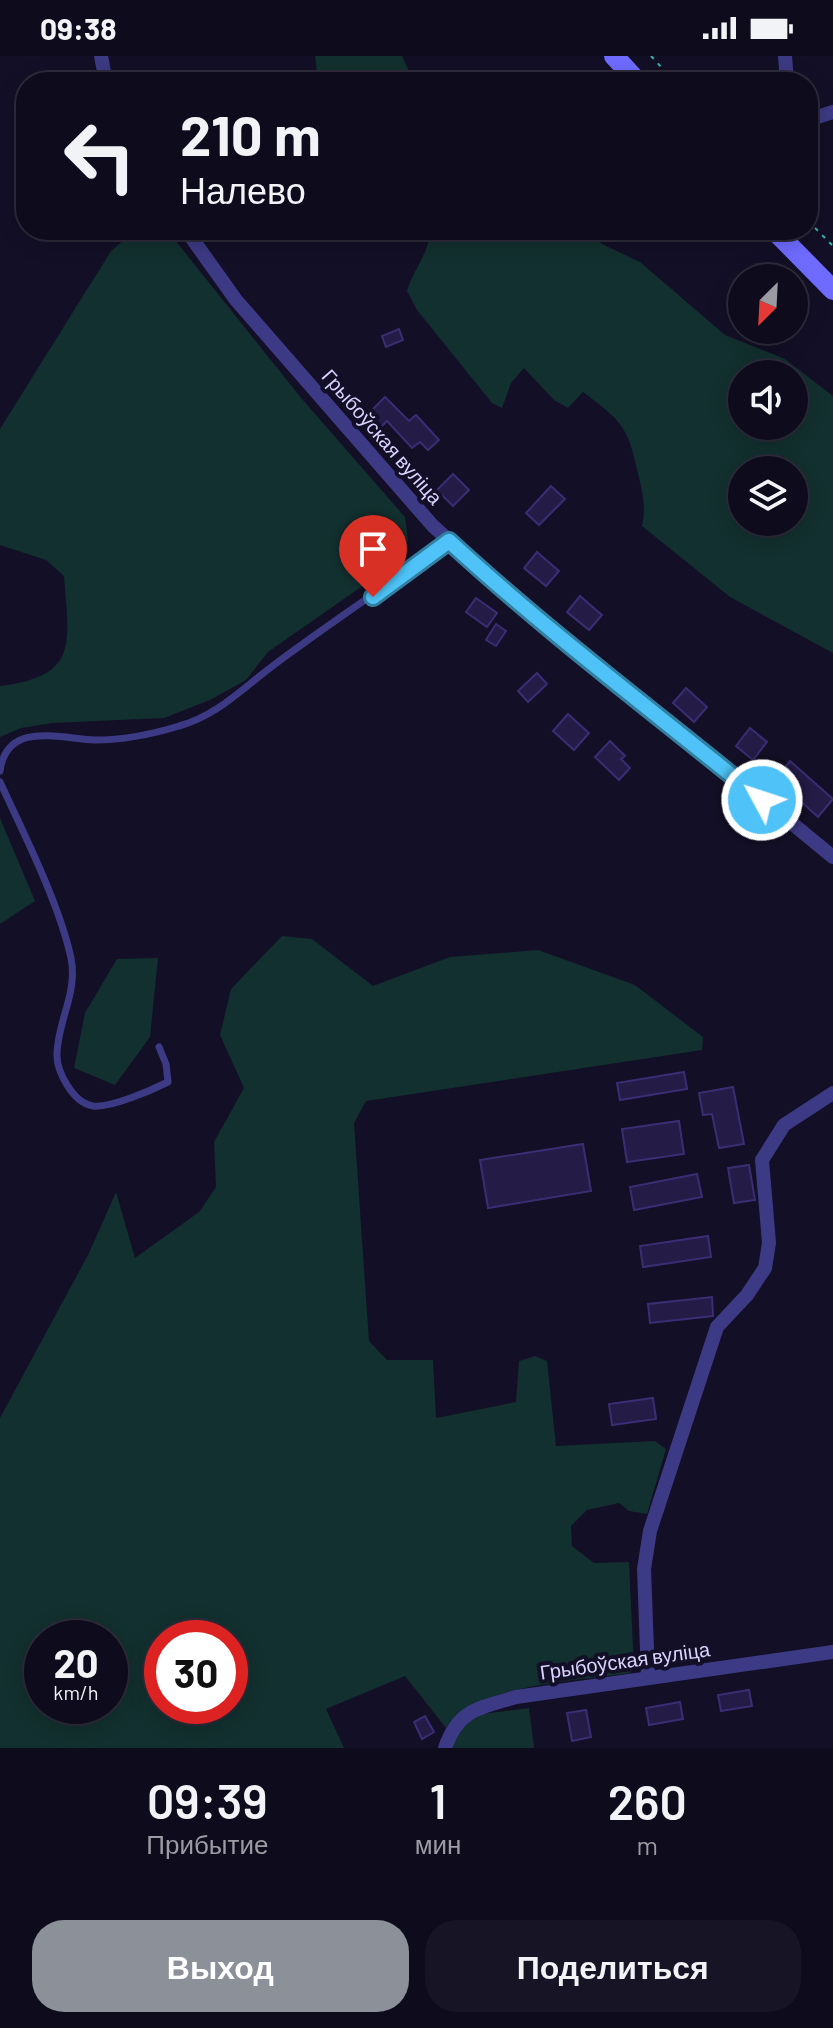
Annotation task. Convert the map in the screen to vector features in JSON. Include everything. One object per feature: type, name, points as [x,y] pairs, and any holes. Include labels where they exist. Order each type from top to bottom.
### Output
[{"type":"main road","points":[[614,56],[629,72]]},
{"type":"main road","points":[[784,240],[833,290]]},
{"type":"street","name":"Грыбоўская вуліца","points":[[193,240],[236,300],[449,541],[568,647],[641,699],[833,857]]},
{"type":"street","points":[[648,1676],[644,1569],[650,1531],[717,1327],[747,1295],[765,1268],[769,1243],[762,1160],[784,1125],[833,1093]]},
{"type":"street","name":"Грыбоўская вуліца","points":[[445,1748],[456,1721],[476,1709],[516,1697],[833,1652]]},
{"type":"lane","points":[[0,771],[5,752],[30,735],[95,740],[143,735],[183,725],[231,702],[269,668],[449,541]]},
{"type":"lane","points":[[0,782],[62,927],[71,958],[73,982],[57,1054],[65,1082],[79,1099],[93,1106],[149,1092],[168,1082],[166,1064],[159,1047]]},
{"type":"path","points":[[651,56],[666,72]]},
{"type":"path","points":[[818,231],[833,246]]},
{"type":"green space","points":[[315,56],[402,56],[409,72],[317,72]]},
{"type":"green space","points":[[124,240],[175,240],[302,399],[405,517],[408,539],[404,557],[268,652],[246,680],[210,700],[164,718],[52,723],[21,728],[0,737],[0,686],[26,681],[56,665],[64,653],[67,620],[64,576],[46,560],[0,545],[0,429],[111,251]]},
{"type":"green space","points":[[428,240],[597,240],[640,262],[728,336],[728,344],[748,344],[786,360],[728,360],[728,440],[808,440],[808,377],[833,396],[833,653],[730,597],[642,526],[643,496],[627,436],[608,411],[583,392],[568,408],[554,400],[524,368],[511,383],[502,408],[492,403],[417,310],[407,291]]},
{"type":"green space","points":[[0,818],[35,901],[0,924]]},
{"type":"green space","points":[[282,936],[312,939],[373,986],[450,957],[538,950],[635,985],[703,1037],[702,1050],[366,1101],[354,1123],[369,1341],[387,1360],[433,1360],[436,1418],[516,1402],[519,1361],[535,1356],[547,1361],[556,1446],[655,1441],[666,1449],[647,1514],[629,1511],[619,1503],[587,1510],[571,1526],[572,1546],[594,1563],[629,1562],[634,1669],[630,1673],[557,1682],[503,1693],[460,1713],[446,1728],[405,1676],[326,1709],[344,1748],[0,1748],[0,1418],[89,1253],[116,1192],[135,1258],[199,1212],[216,1187],[214,1142],[244,1088],[220,1035],[231,989]]},
{"type":"green space","points":[[158,958],[150,1037],[115,1085],[74,1068],[85,1013],[117,959]]},
{"type":"green space","points":[[529,1708],[534,1748],[448,1748],[460,1724],[482,1714]]},
{"type":"building","points":[[399,329],[403,340],[386,347],[382,336]]},
{"type":"building","points":[[385,397],[409,421],[416,415],[439,440],[428,450],[420,442],[412,448],[387,421],[378,430],[365,417]]},
{"type":"building","points":[[453,474],[469,490],[453,506],[437,490]]},
{"type":"building","points":[[551,486],[565,499],[539,525],[526,513]]},
{"type":"building","points":[[537,552],[559,571],[546,586],[524,568]]},
{"type":"building","points":[[580,596],[602,615],[589,630],[567,612]]},
{"type":"building","points":[[476,598],[497,613],[487,627],[466,612]]},
{"type":"building","points":[[496,624],[506,631],[496,646],[486,640]]},
{"type":"building","points":[[537,673],[547,684],[528,702],[518,691]]},
{"type":"building","points":[[686,688],[707,707],[694,722],[673,703]]},
{"type":"building","points":[[568,714],[589,733],[574,750],[553,731]]},
{"type":"building","points":[[750,728],[767,742],[753,760],[736,746]]},
{"type":"building","points":[[610,741],[625,756],[621,759],[630,768],[619,780],[595,757]]},
{"type":"building","points":[[790,761],[833,799],[818,817],[776,779]]},
{"type":"building","points":[[684,1072],[687,1089],[620,1100],[617,1083]]},
{"type":"building","points":[[733,1087],[744,1144],[719,1148],[712,1114],[703,1115],[699,1093]]},
{"type":"building","points":[[679,1121],[684,1154],[627,1162],[622,1129]]},
{"type":"building","points":[[583,1144],[591,1191],[488,1208],[480,1160]]},
{"type":"building","points":[[749,1165],[755,1200],[734,1203],[728,1168]]},
{"type":"building","points":[[697,1174],[702,1197],[634,1210],[630,1187]]},
{"type":"building","points":[[708,1236],[711,1257],[643,1267],[640,1246]]},
{"type":"building","points":[[712,1297],[713,1316],[650,1323],[648,1304]]},
{"type":"building","points":[[653,1398],[656,1419],[612,1425],[609,1404]]},
{"type":"building","points":[[749,1690],[752,1706],[721,1711],[718,1695]]},
{"type":"building","points":[[680,1702],[683,1719],[649,1725],[646,1708]]},
{"type":"building","points":[[586,1710],[591,1737],[572,1741],[567,1713]]},
{"type":"building","points":[[425,1716],[434,1732],[422,1739],[414,1722]]},
{"type":"route","points":[[373,597],[449,541],[568,647],[641,699],[762,800]]}]
